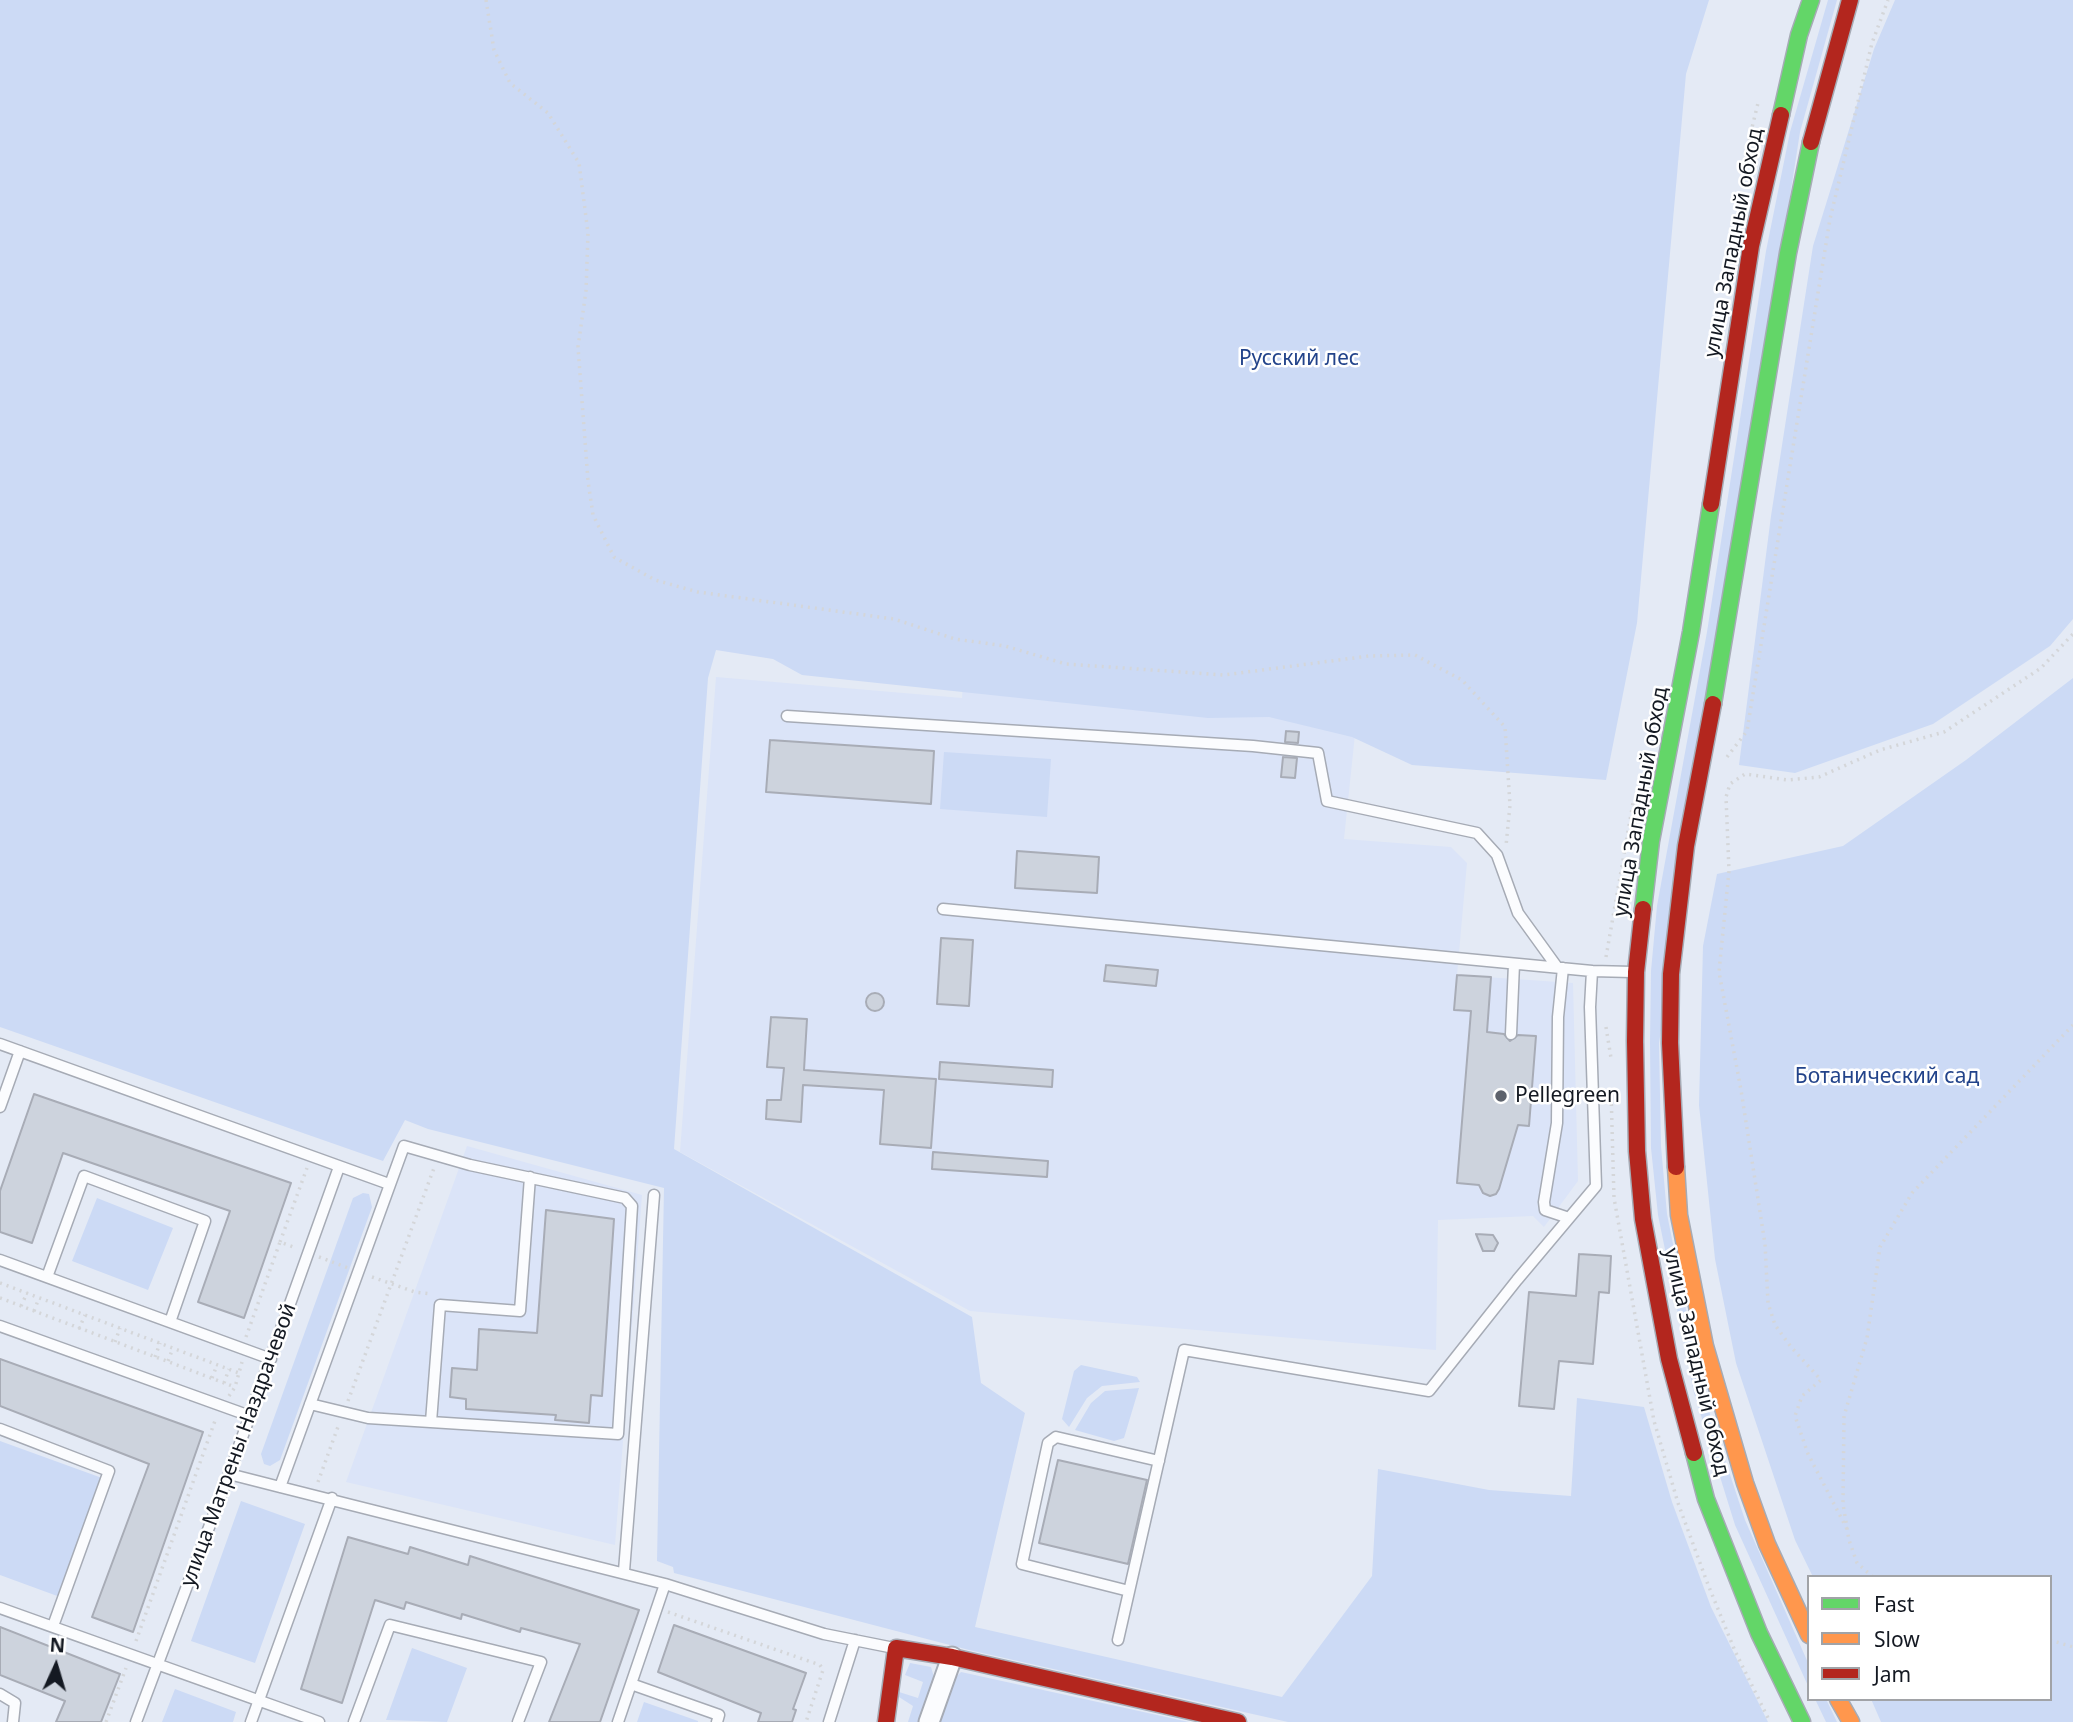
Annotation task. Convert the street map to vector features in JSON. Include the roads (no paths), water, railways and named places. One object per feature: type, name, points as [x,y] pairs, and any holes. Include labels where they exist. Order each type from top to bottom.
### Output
[{"type":"main road","name":"улица Западный обход","points":[[1801,1721],[1759,1633],[1706,1499],[1669,1359],[1643,1219],[1636,1151],[1636,972],[1651,841],[1692,632],[1751,246],[1799,35],[1811,0]]},
{"type":"main road","name":"улица Западный обход","points":[[1807,1631],[1768,1544],[1745,1483],[1705,1346],[1679,1215],[1670,1043],[1671,974],[1686,846],[1726,636],[1788,253],[1812,137],[1850,0]]},
{"type":"main road","points":[[886,1722],[896,1648],[952,1657],[1238,1722]]},
{"type":"main road","points":[[1839,1701],[1851,1722]]},
{"type":"street","points":[[929,1722],[952,1657]]},
{"type":"lane","points":[[787,716],[1253,746],[1318,753],[1327,801],[1477,833],[1497,855],[1518,913],[1560,967],[1557,1123],[1544,1202],[1545,1210],[1569,1218]]},
{"type":"lane","points":[[943,909],[1514,964],[1636,972]]},
{"type":"lane","points":[[1511,1034],[1514,964]]},
{"type":"lane","points":[[1118,1640],[1184,1350],[1429,1391],[1596,1186],[1590,1007],[1592,971]]},
{"type":"lane","points":[[0,1044],[389,1184]]},
{"type":"lane","points":[[0,1108],[20,1051]]},
{"type":"lane","points":[[280,1487],[389,1184],[404,1146],[625,1198],[632,1206],[618,1434],[368,1418],[310,1404]]},
{"type":"lane","name":"улица Матрены Наздрачевой","points":[[136,1722],[229,1474],[339,1167]]},
{"type":"lane","points":[[47,1277],[84,1176],[205,1221],[170,1322]]},
{"type":"lane","points":[[431,1422],[440,1305],[520,1311],[530,1177]]},
{"type":"lane","points":[[624,1571],[654,1195]]},
{"type":"lane","points":[[0,1260],[271,1359]]},
{"type":"lane","points":[[0,1326],[250,1416]]},
{"type":"lane","points":[[0,1429],[109,1471],[53,1626]]},
{"type":"lane","points":[[1129,1591],[1022,1564],[1048,1443],[1056,1437],[1159,1461]]},
{"type":"lane","points":[[229,1474],[624,1571],[824,1634],[896,1648]]},
{"type":"lane","points":[[251,1722],[332,1498]]},
{"type":"lane","points":[[618,1722],[665,1584]]},
{"type":"lane","points":[[0,1608],[319,1722]]},
{"type":"lane","points":[[354,1722],[390,1625],[541,1662],[518,1722]]},
{"type":"lane","points":[[829,1722],[855,1640]]},
{"type":"lane","points":[[631,1684],[719,1716],[717,1722]]},
{"type":"lane","points":[[0,1694],[15,1703],[13,1722]]},
{"type":"place","name":"Pellegreen","points":[[1501,1096]]},
{"type":"park label","name":"Русский лес","points":[[1299,359]]},
{"type":"park label","name":"Ботанический сад","points":[[1887,1077]]}]
